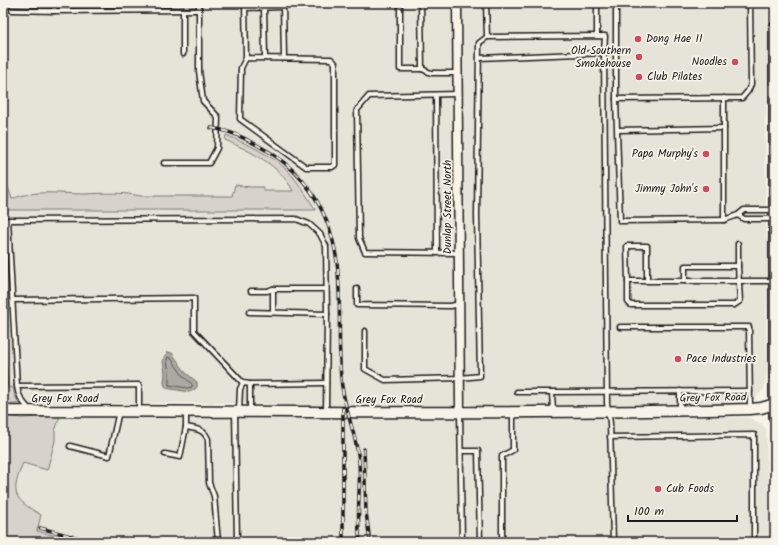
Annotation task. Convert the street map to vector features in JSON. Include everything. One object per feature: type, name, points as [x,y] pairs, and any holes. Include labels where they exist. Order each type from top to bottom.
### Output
[{"type":"main road","points":[[775,28],[775,417]]},
{"type":"street","name":"Dunlap Street North","points":[[457,3],[460,412]]},
{"type":"street","name":"Grey Fox Road","points":[[3,407],[8,411],[513,412],[750,409],[775,404]]},
{"type":"lane","points":[[54,10],[55,3]]},
{"type":"lane","points":[[164,163],[209,163],[217,148],[218,117],[203,101],[200,78],[199,3]]},
{"type":"lane","points":[[400,3],[400,68],[422,69],[430,74],[458,73]]},
{"type":"lane","points":[[421,3],[422,69]]},
{"type":"lane","points":[[486,3],[487,37]]},
{"type":"lane","points":[[597,3],[597,36]]},
{"type":"lane","points":[[616,3],[616,99],[620,221],[724,220],[738,215],[744,210],[775,210]]},
{"type":"lane","points":[[616,99],[742,98],[748,91],[751,84],[750,3]]},
{"type":"lane","points":[[246,58],[331,59],[335,63],[336,164],[332,167],[306,167],[240,119],[240,68],[246,58],[245,5],[264,7],[283,5],[284,58]]},
{"type":"lane","points":[[264,7],[265,58]]},
{"type":"lane","points":[[12,10],[199,10]]},
{"type":"lane","points":[[183,10],[183,54]]},
{"type":"lane","points":[[365,331],[365,369],[386,380],[480,376],[477,215],[480,43],[487,37],[604,36],[607,391],[613,542]]},
{"type":"lane","points":[[480,58],[604,53]]},
{"type":"lane","points":[[458,94],[369,96],[357,110],[358,238],[365,252],[460,253]]},
{"type":"lane","points":[[436,95],[437,253]]},
{"type":"lane","points":[[724,98],[724,220]]},
{"type":"lane","points":[[618,130],[724,128]]},
{"type":"lane","points":[[738,215],[744,219],[775,219]]},
{"type":"lane","points":[[31,411],[18,395],[8,220],[296,219],[309,224],[320,234],[326,246],[326,412]]},
{"type":"lane","points":[[647,281],[647,246],[627,246],[628,302],[631,305],[734,305],[740,301],[741,292],[738,282],[738,244]]},
{"type":"lane","points":[[685,281],[685,266],[738,266]]},
{"type":"lane","points":[[628,281],[775,281]]},
{"type":"lane","points":[[251,291],[267,291],[273,289],[326,289]]},
{"type":"lane","points":[[273,289],[273,312]]},
{"type":"lane","points":[[357,289],[357,305],[451,306],[459,304]]},
{"type":"lane","points":[[13,300],[194,298],[194,331],[243,383],[326,383]]},
{"type":"lane","points":[[249,312],[327,314]]},
{"type":"lane","points":[[620,327],[749,327],[750,409]]},
{"type":"lane","points":[[237,542],[237,411],[240,389],[243,383]]},
{"type":"lane","points":[[250,384],[250,411]]},
{"type":"lane","points":[[17,386],[139,385],[139,411]]},
{"type":"lane","points":[[680,391],[680,411]]},
{"type":"lane","points":[[517,392],[750,391]]},
{"type":"lane","points":[[552,392],[553,411]]},
{"type":"lane","points":[[70,446],[109,456],[119,411]]},
{"type":"lane","points":[[165,454],[180,456],[186,427],[186,411]]},
{"type":"lane","points":[[460,412],[462,542]]},
{"type":"lane","points":[[502,542],[502,456],[512,450],[513,412]]},
{"type":"lane","points":[[186,427],[205,432],[208,439],[209,484],[214,496],[218,542]]},
{"type":"lane","points":[[610,437],[754,435],[754,542]]},
{"type":"lane","points":[[461,451],[478,451],[480,542]]},
{"type":"shaded area","points":[[5,3],[452,3],[455,398],[453,404],[450,406],[312,406],[230,403],[19,404],[13,389],[8,388],[3,310],[3,210],[316,210],[287,170],[261,152],[226,135],[225,140],[247,150],[273,167],[289,184],[293,191],[263,191],[263,187],[235,185],[232,196],[141,196],[130,193],[108,192],[85,194],[29,193],[11,199],[3,172],[3,66],[6,63]]},
{"type":"shaded area","points":[[462,3],[768,3],[768,85],[765,122],[766,236],[768,240],[769,266],[766,313],[767,373],[764,389],[755,398],[733,405],[472,406],[466,403]]},
{"type":"shaded area","points":[[226,135],[258,150],[280,164],[295,179],[316,210],[3,210],[3,172],[12,199],[39,193],[120,193],[141,196],[232,196],[235,185],[263,187],[264,191],[293,191],[272,166],[254,154],[225,140]]},
{"type":"shaded area","points":[[3,310],[8,387],[13,388],[19,404],[8,404],[3,402]]},
{"type":"shaded area","points":[[3,416],[22,418],[60,416],[55,431],[55,441],[47,470],[23,463],[16,488],[19,499],[41,515],[37,531],[80,542],[15,542],[3,539]]},
{"type":"shaded area","points":[[60,416],[248,416],[330,418],[749,418],[762,424],[766,429],[770,542],[80,542],[37,531],[41,515],[27,507],[22,502],[17,496],[15,489],[23,462],[47,470],[55,441],[55,431]]},
{"type":"water","points":[[168,352],[172,353],[186,373],[197,382],[197,387],[194,390],[189,392],[166,388],[164,383],[165,373],[163,361]]},
{"type":"railway","points":[[211,128],[219,129],[257,145],[283,162],[294,171],[308,187],[324,215],[332,238],[337,260],[339,283],[341,378],[359,461],[358,522],[360,542]]},
{"type":"railway","points":[[343,408],[343,542]]},
{"type":"railway","points":[[364,449],[366,512],[370,542]]},
{"type":"railway","points":[[40,528],[94,542]]},
{"type":"place","name":"Dong Hae II","points":[[638,39]]},
{"type":"place","name":"Old Southern Smokehouse","points":[[639,57]]},
{"type":"place","name":"Noodles","points":[[735,62]]},
{"type":"place","name":"Club Pilates","points":[[639,77]]},
{"type":"place","name":"Papa Murphy's","points":[[706,154]]},
{"type":"place","name":"Jimmy John's","points":[[706,189]]},
{"type":"place","name":"Pace Industries","points":[[678,359]]},
{"type":"place","name":"Cub Foods","points":[[658,489]]}]
